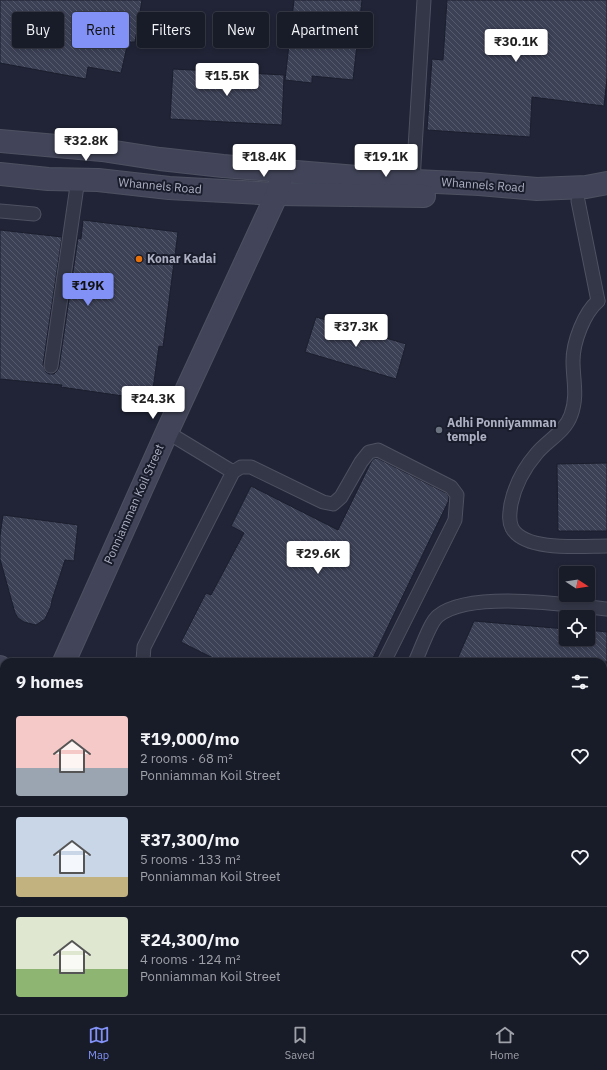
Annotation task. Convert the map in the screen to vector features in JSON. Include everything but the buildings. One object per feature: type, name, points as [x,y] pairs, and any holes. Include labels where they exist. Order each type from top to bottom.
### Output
[{"type":"main road","name":"Whannels Road","points":[[0,141],[102,150],[160,159],[413,181],[479,184],[537,189],[586,187],[607,184]]},
{"type":"main road","name":"Ponniamman Koil Street","points":[[66,658],[166,432],[277,194],[283,170]]},
{"type":"main road","name":"Whannels Road","points":[[0,174],[48,179],[98,180],[169,188],[277,194],[412,196],[540,202],[578,201],[607,197]]},
{"type":"lane","points":[[413,181],[424,0]]},
{"type":"lane","points":[[51,366],[78,179]]},
{"type":"lane","points":[[578,201],[602,301],[592,306],[580,329],[573,360],[575,398],[571,416],[561,431],[542,447],[530,461],[517,483],[509,514],[512,528],[521,537],[534,542],[547,545],[607,546]]},
{"type":"lane","points":[[0,211],[34,214]]},
{"type":"lane","points":[[166,432],[233,472]]},
{"type":"lane","points":[[143,658],[144,647],[233,472],[241,467],[251,467],[323,502],[333,504],[341,497],[361,462],[369,452],[378,450],[451,487],[458,495],[455,520],[386,658]]},
{"type":"lane","points":[[417,658],[437,617],[458,606],[479,602],[516,601],[607,609]]},
{"type":"place","name":"Konar Kadai","points":[[139,259]]},
{"type":"place","name":"Adhi Ponniyamman temple","points":[[439,430]]}]
